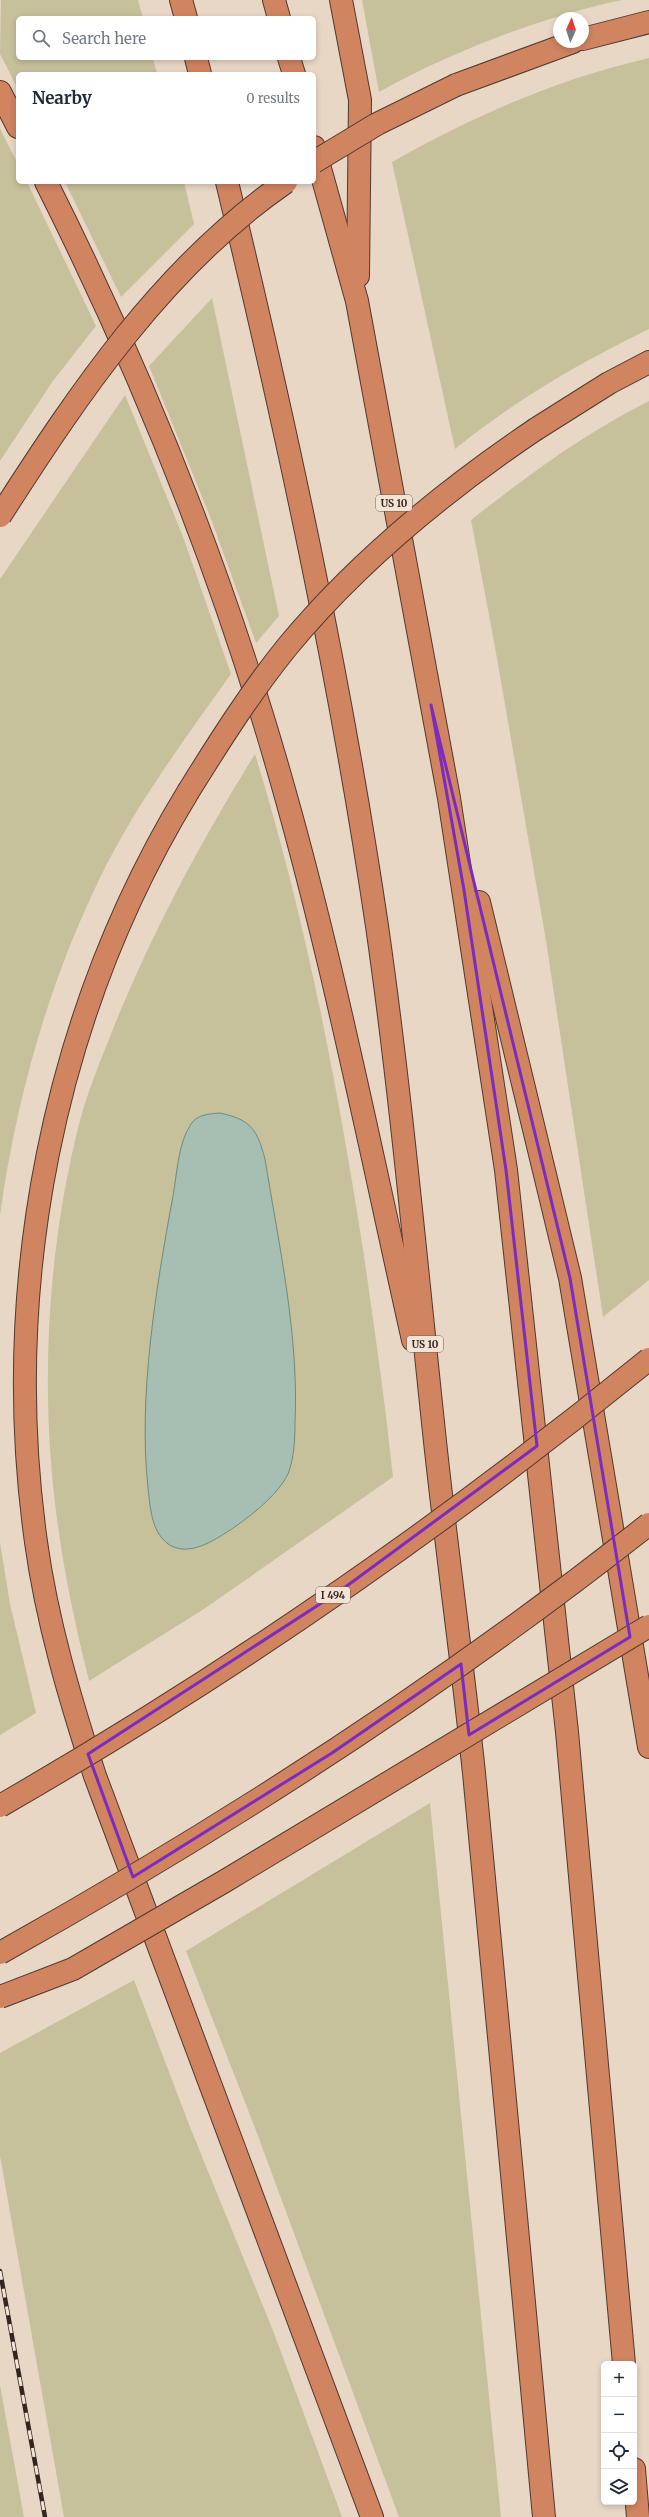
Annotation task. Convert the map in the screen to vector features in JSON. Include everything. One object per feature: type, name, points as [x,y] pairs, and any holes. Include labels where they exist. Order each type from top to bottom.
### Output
[{"type":"highway","points":[[181,0],[185,16]]},
{"type":"highway","points":[[274,0],[278,16]]},
{"type":"highway","points":[[341,0],[360,100],[357,301]]},
{"type":"highway","points":[[589,37],[649,22]]},
{"type":"highway","points":[[316,161],[377,124],[456,85],[557,48]]},
{"type":"highway","points":[[196,60],[200,72]]},
{"type":"highway","points":[[290,60],[293,72]]},
{"type":"highway","points":[[0,92],[16,123]]},
{"type":"highway","name":"US 10","points":[[316,153],[357,301],[431,705],[475,960],[517,1257],[566,1732],[624,2361]]},
{"type":"highway","points":[[47,184],[163,437],[222,595],[262,714],[325,949],[435,1437]]},
{"type":"highway","name":"US 10","points":[[227,184],[262,328],[294,475],[354,785],[376,922],[402,1120],[435,1437],[474,1771],[544,2517]]},
{"type":"highway","points":[[0,516],[67,414],[132,328],[206,250],[246,213],[283,184]]},
{"type":"highway","points":[[372,2517],[95,1776],[68,1689],[53,1633],[41,1573],[32,1510],[25,1410],[26,1337],[34,1238],[50,1141],[68,1068],[103,964],[152,856],[188,792],[225,732],[262,680],[329,600],[402,530],[460,482],[536,429],[609,383],[649,362]]},
{"type":"highway","points":[[431,705],[570,1278],[649,1748]]},
{"type":"highway","name":"I 494","points":[[0,1806],[178,1699],[340,1591],[479,1490],[649,1359]]},
{"type":"highway","points":[[0,1953],[158,1862],[332,1753],[484,1648],[649,1524]]},
{"type":"highway","points":[[0,1997],[73,1969],[224,1881],[649,1626]]},
{"type":"highway","points":[[637,2505],[638,2517]]},
{"type":"highlighted area","points":[[431,705],[570,1278],[630,1637],[469,1735],[461,1664],[332,1753],[133,1877],[88,1754],[340,1591],[537,1446],[506,1170],[464,890]]},
{"type":"shaded area","points":[[1,0],[138,0],[142,16],[16,16],[16,60],[154,60],[156,72],[16,72],[16,85],[0,54]]},
{"type":"shaded area","points":[[362,0],[622,0],[574,12],[553,12],[553,18],[497,37],[466,50],[407,77],[379,92]]},
{"type":"shaded area","points":[[649,58],[649,329],[598,355],[549,383],[477,431],[455,449],[392,162],[485,114],[549,88]]},
{"type":"shaded area","points":[[0,129],[16,160],[16,184],[28,184],[96,326],[53,381],[0,461]]},
{"type":"shaded area","points":[[66,184],[184,184],[194,224],[121,297]]},
{"type":"shaded area","points":[[212,298],[279,616],[256,643],[211,519],[149,366]]},
{"type":"shaded area","points":[[125,395],[182,534],[231,674],[160,774],[128,826],[99,880],[81,920],[64,960],[36,1044],[15,1129],[0,1215],[0,579]]},
{"type":"shaded area","points":[[649,401],[649,1280],[603,1317],[546,941],[495,647],[471,520],[513,487],[579,441],[625,413]]},
{"type":"shaded area","points":[[255,754],[289,876],[331,1062],[363,1249],[393,1477],[204,1609],[89,1681],[72,1607],[62,1552],[53,1482],[49,1431],[49,1327],[59,1224],[79,1124],[98,1068],[119,1014],[149,947],[182,881],[217,817]]},
{"type":"shaded area","points":[[220,1113],[239,1119],[252,1128],[259,1141],[265,1159],[282,1258],[291,1324],[295,1390],[293,1455],[288,1474],[282,1484],[265,1503],[243,1521],[212,1541],[199,1547],[179,1549],[167,1543],[158,1532],[152,1514],[148,1488],[145,1416],[150,1342],[183,1140],[191,1124],[197,1118],[204,1115]]},
{"type":"shaded area","points":[[0,1542],[10,1604],[36,1713],[0,1735]]},
{"type":"shaded area","points":[[430,1803],[501,2517],[399,2517],[255,2128],[186,1951]]},
{"type":"shaded area","points":[[134,1980],[190,2127],[274,2333],[342,2517],[64,2517],[0,2156],[0,2053]]},
{"type":"shaded area","points":[[0,2385],[24,2517],[0,2517]]},
{"type":"railway","points":[[0,2271],[45,2517]]}]
